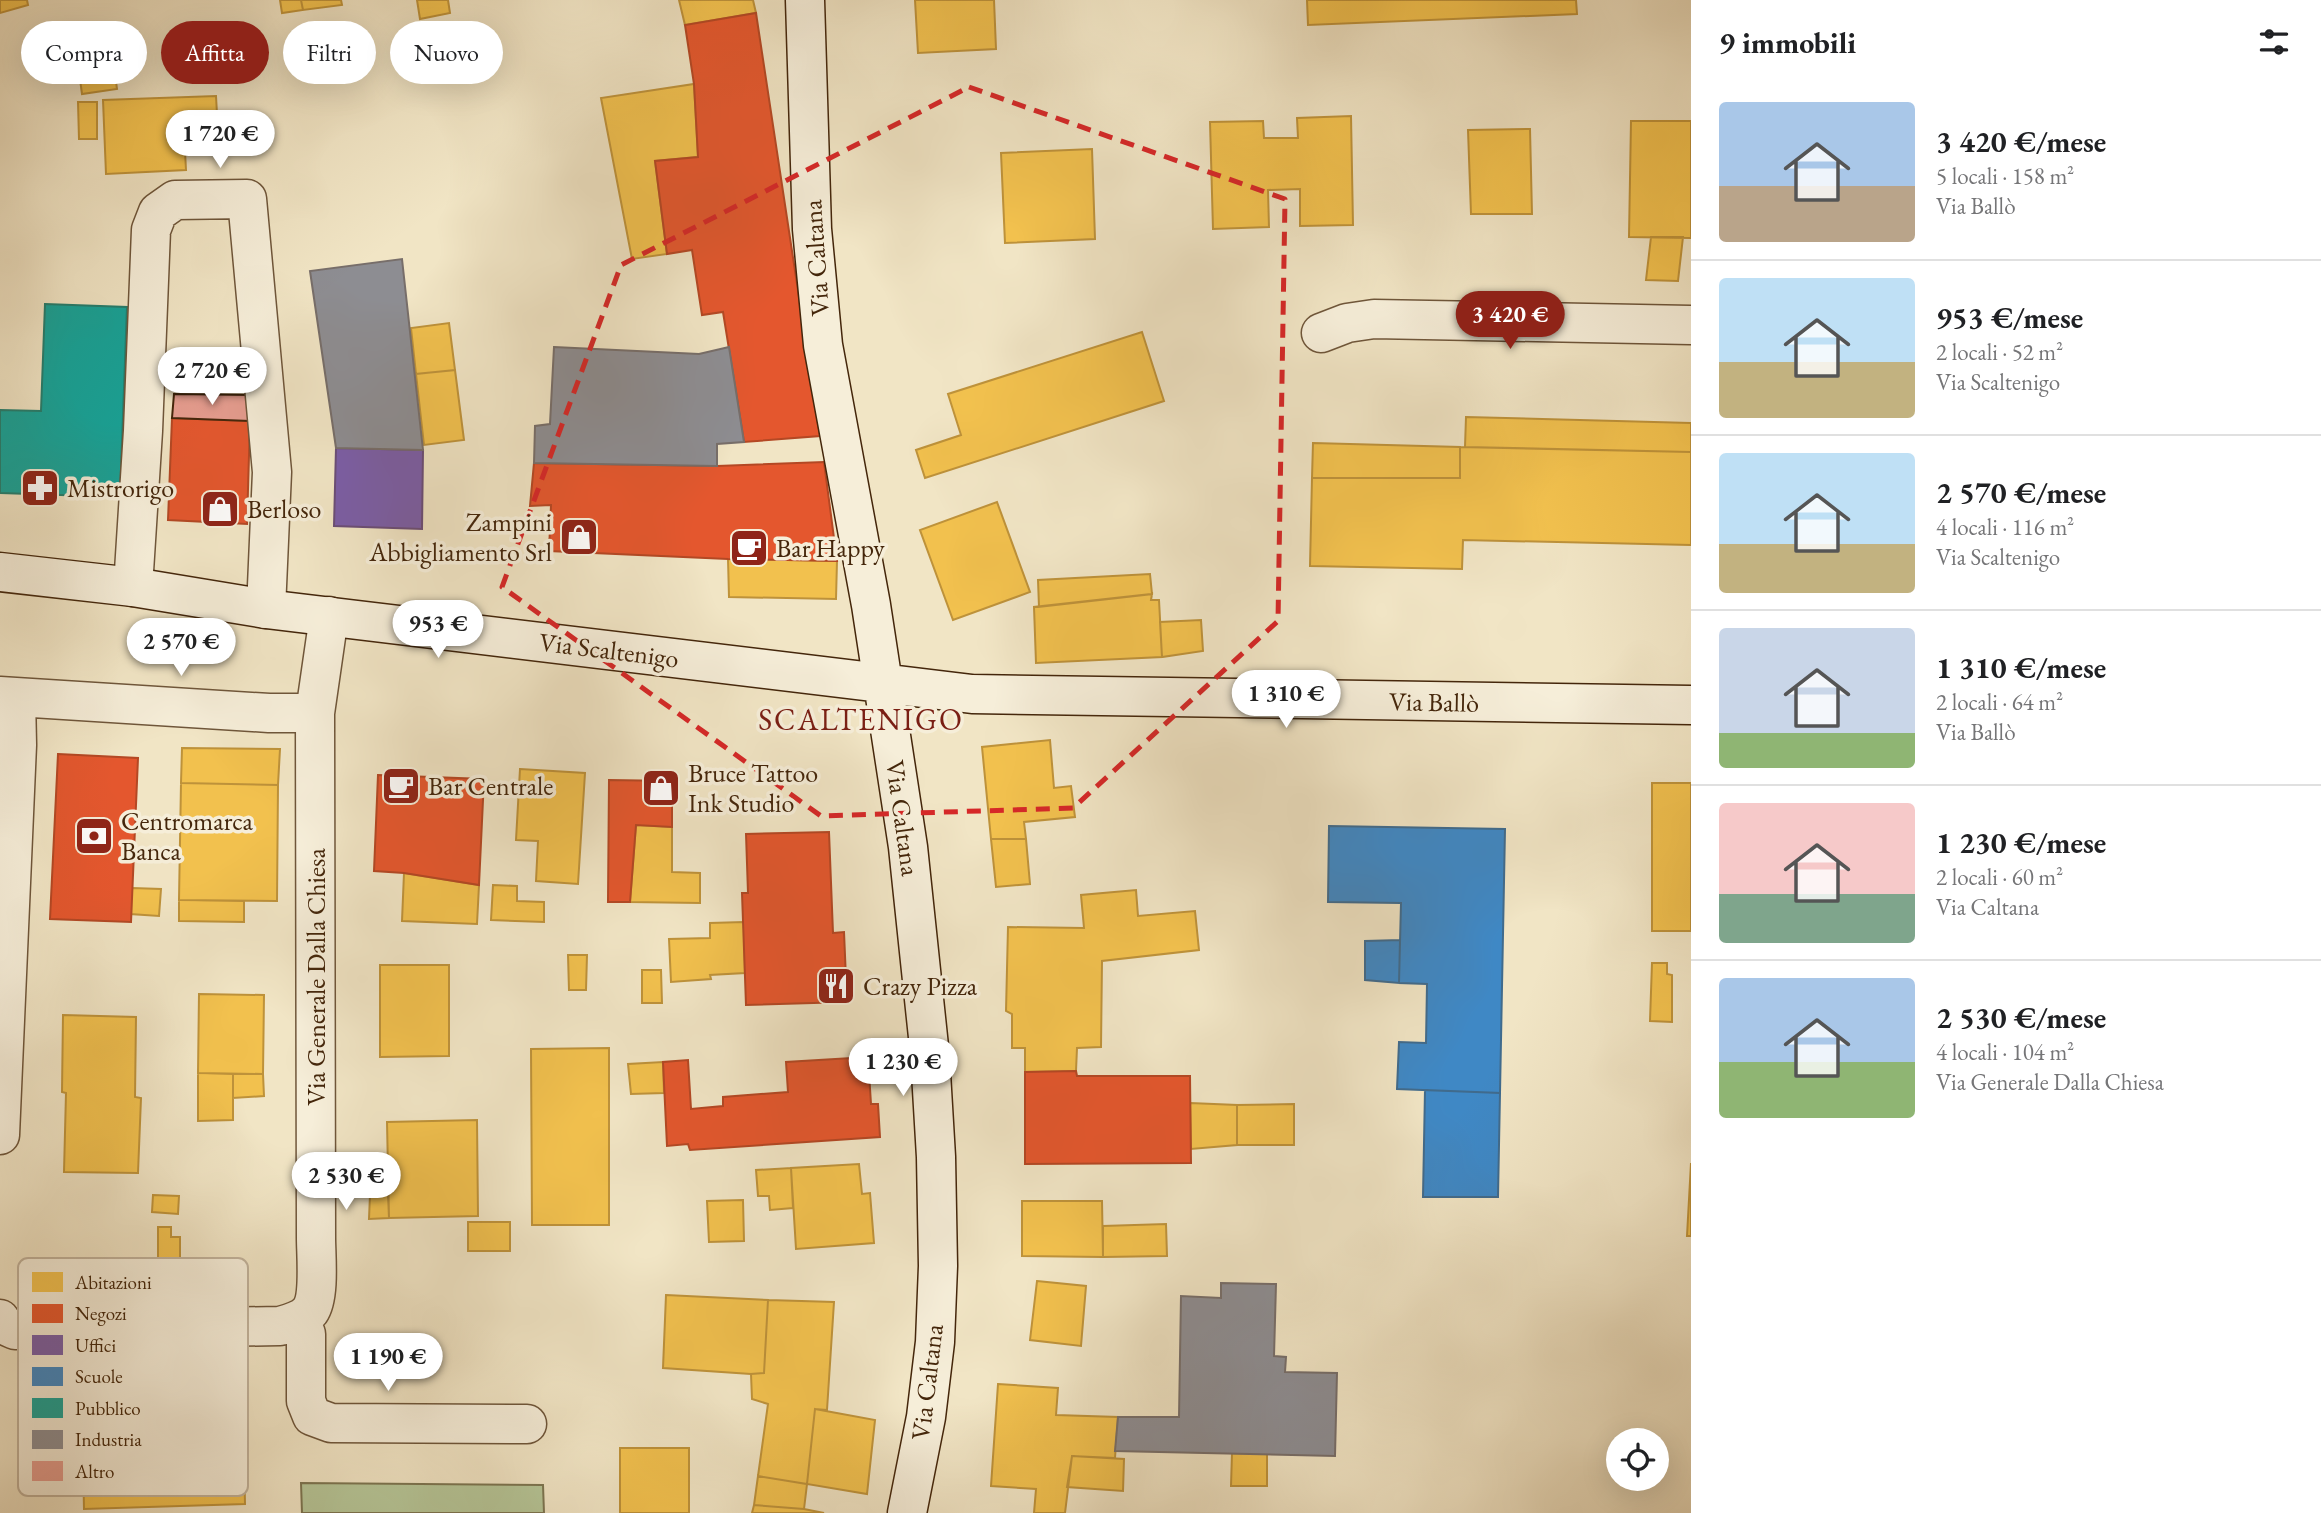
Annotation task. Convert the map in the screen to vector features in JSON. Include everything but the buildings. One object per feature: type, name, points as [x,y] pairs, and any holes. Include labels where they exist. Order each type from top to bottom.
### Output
[{"type":"street","name":"Via Caltana","points":[[805,0],[812,229],[823,345],[872,605],[908,847],[930,1056],[936,1157],[938,1266],[935,1342],[926,1416],[907,1513]]},
{"type":"street","points":[[133,587],[151,230],[158,212],[174,200],[247,199],[272,472],[265,609]]},
{"type":"street","points":[[1321,333],[1347,323],[1374,319],[1691,325]]},
{"type":"street","name":"Via Scaltenigo","points":[[0,572],[133,587],[265,609],[797,672],[884,685]]},
{"type":"street","name":"Via Generale Dalla Chiesa","points":[[300,1319],[311,1310],[315,1296],[315,713],[329,617]]},
{"type":"street","name":"Via Ballò","points":[[884,685],[972,694],[1039,696],[1691,705]]},
{"type":"street","points":[[0,1135],[16,744],[8,697],[269,713],[315,713]]},
{"type":"street","points":[[248,1326],[280,1326],[300,1319],[306,1334],[306,1401],[312,1416],[331,1423],[527,1424]]},
{"type":"street","points":[[0,1320],[2,1324],[18,1330]]},
{"type":"highlighted area","points":[[969,87],[1285,199],[1278,621],[1073,808],[821,816],[502,587],[621,265]]},
{"type":"green space","points":[[301,1483],[543,1485],[544,1513],[302,1513]]},
{"type":"place","name":"Mistrorigo","points":[[40,488]]},
{"type":"place","name":"Berloso","points":[[220,509]]},
{"type":"place","name":"Zampini Abbigliamento Srl","points":[[579,537]]},
{"type":"place","name":"Bar Happy","points":[[749,548]]},
{"type":"place","name":"Bar Centrale","points":[[401,786]]},
{"type":"place","name":"Bruce Tattoo Ink Studio","points":[[661,788]]},
{"type":"place","name":"Centromarca Banca","points":[[94,836]]},
{"type":"place","name":"Crazy Pizza","points":[[836,986]]},
{"type":"district","name":"SCALTENIGO","points":[[861,720]]}]
